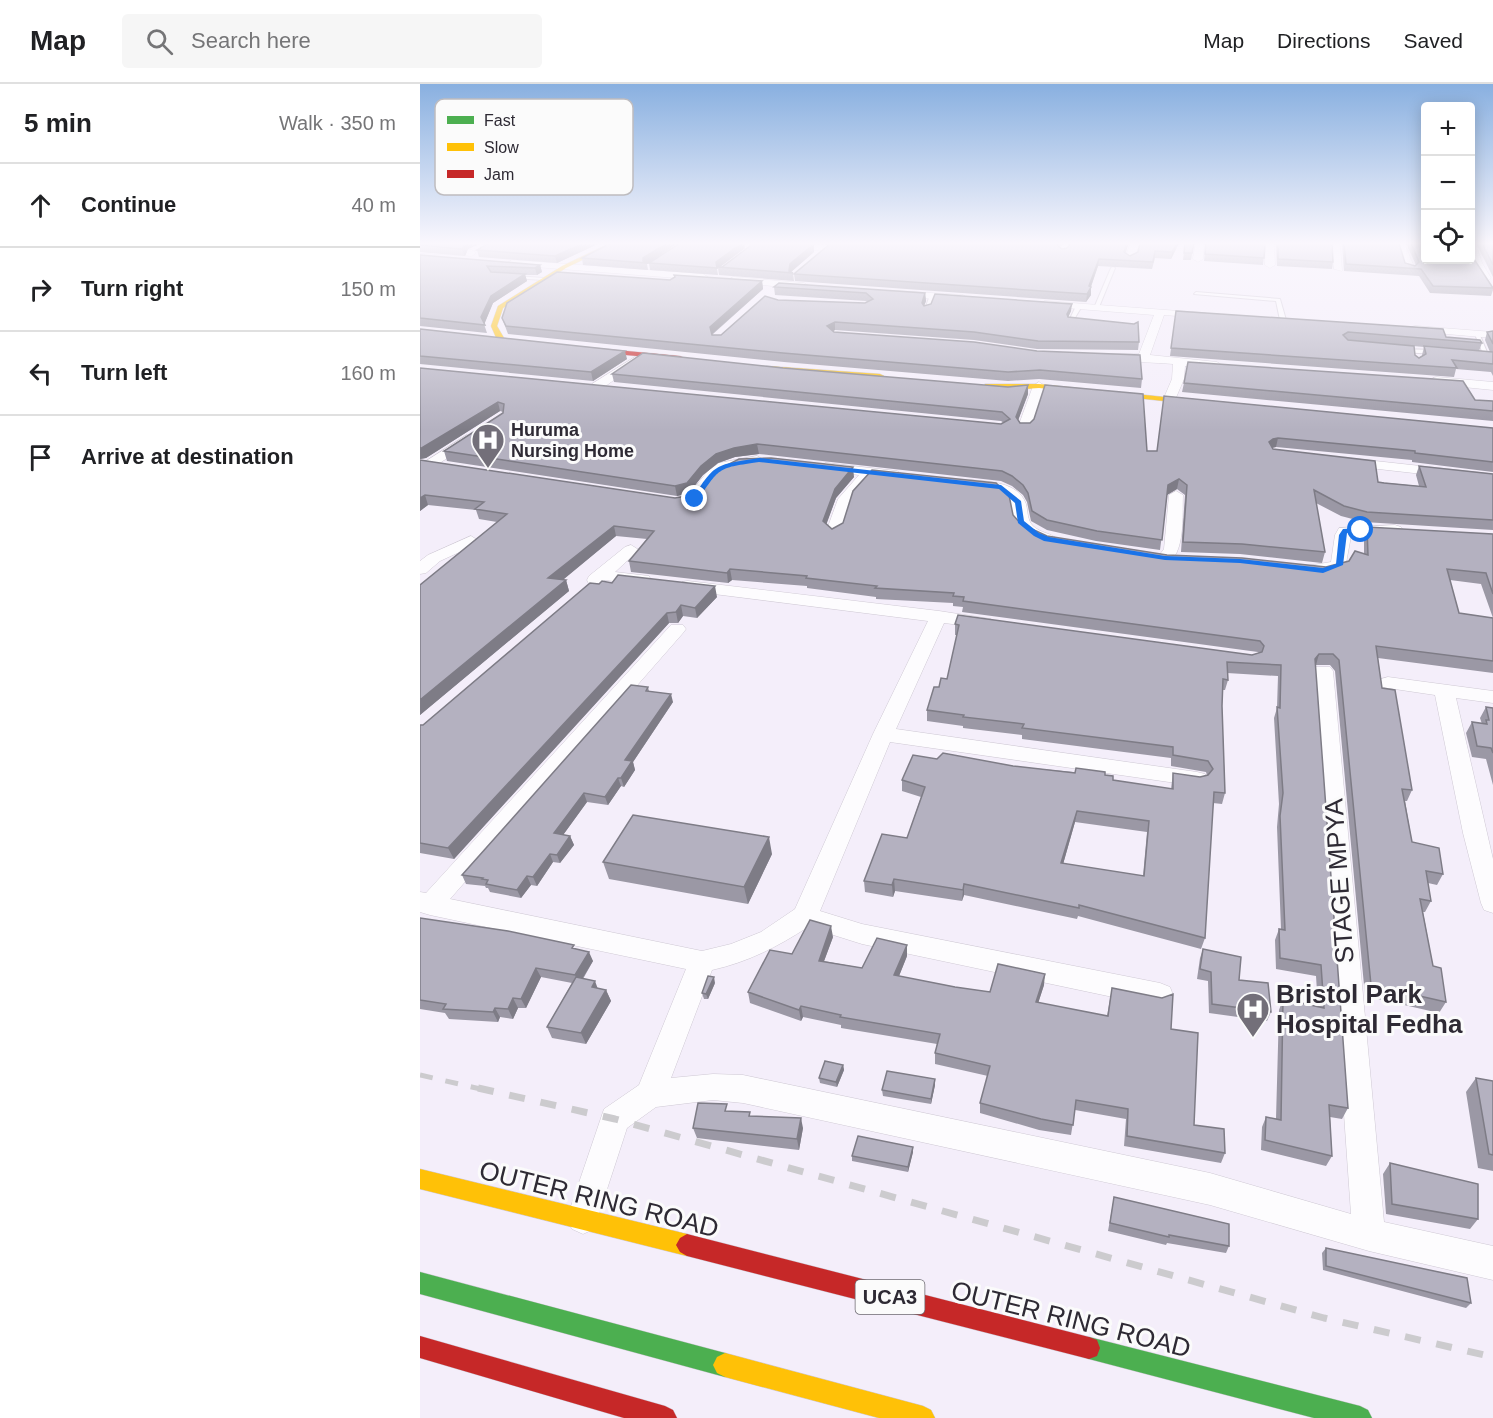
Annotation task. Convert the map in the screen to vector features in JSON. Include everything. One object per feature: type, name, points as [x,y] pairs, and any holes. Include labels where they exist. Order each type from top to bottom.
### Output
[{"type":"street","points":[[503,305],[500,307],[494,326],[495,339],[549,346]]},
{"type":"street","points":[[1069,305],[1214,316]]},
{"type":"street","points":[[1144,357],[1160,312]]},
{"type":"street","points":[[1269,319],[1289,321]]},
{"type":"street","points":[[1408,329],[1493,335]]},
{"type":"street","points":[[572,348],[690,359]]},
{"type":"street","points":[[596,387],[644,354]]},
{"type":"street","points":[[1096,356],[1144,357],[1179,364],[1231,367]]},
{"type":"street","points":[[1169,400],[1178,379],[1179,364]]},
{"type":"street","points":[[755,366],[895,378]]},
{"type":"street","points":[[1426,380],[1493,386]]},
{"type":"street","points":[[970,384],[1008,388],[1039,386],[1216,404]]},
{"type":"street","points":[[580,386],[618,389]]},
{"type":"street","points":[[1025,427],[1039,386]]},
{"type":"street","points":[[424,464],[482,429]]},
{"type":"street","points":[[1331,460],[1493,478]]},
{"type":"street","points":[[654,499],[686,502],[695,499],[709,478],[722,466],[743,461],[774,461]]},
{"type":"street","points":[[424,464],[450,468]]},
{"type":"street","points":[[810,465],[911,477]]},
{"type":"street","points":[[834,532],[845,499],[869,472]]},
{"type":"street","points":[[955,482],[1001,487],[1018,502],[1020,522],[1028,530],[1047,539],[1070,543]]},
{"type":"street","points":[[1176,495],[1172,549],[1159,557],[1186,559]]},
{"type":"street","points":[[1302,568],[1323,570],[1340,565],[1342,535],[1345,531],[1409,531]]},
{"type":"street","points":[[420,570],[434,558],[471,541]]},
{"type":"street","points":[[583,591],[632,550]]},
{"type":"street","points":[[602,575],[1008,626]]},
{"type":"street","points":[[425,903],[702,962],[735,954],[770,939],[805,916],[883,734],[939,616]]},
{"type":"street","points":[[425,903],[677,629]]},
{"type":"street","name":"STAGE MPYA","points":[[1323,671],[1369,1234]]},
{"type":"street","points":[[1388,683],[1493,696]]},
{"type":"street","points":[[1444,690],[1484,835],[1493,903]]},
{"type":"street","points":[[883,734],[1197,779]]},
{"type":"street","points":[[805,916],[862,934],[1160,994]]},
{"type":"street","points":[[650,1094],[702,962]]},
{"type":"street","points":[[583,1218],[615,1119],[650,1094],[713,1087],[743,1089],[1210,1189],[1369,1234],[1493,1263]]},
{"type":"street","name":"OUTER RING ROAD","points":[[420,1179],[583,1218],[1360,1418]]},
{"type":"street","points":[[420,1283],[923,1418]]},
{"type":"street","points":[[420,1347],[665,1418]]},
{"type":"lane","points":[[926,311],[928,305]]},
{"type":"lane","points":[[1281,305],[1289,321]]},
{"type":"lane","points":[[1079,306],[1070,322],[1091,324]]},
{"type":"lane","points":[[1476,333],[1490,357]]},
{"type":"lane","points":[[1397,349],[1416,354],[1443,353]]},
{"type":"lane","points":[[1476,355],[1490,357]]},
{"type":"building","points":[[420,305],[487,305],[481,317],[485,325],[420,318]]},
{"type":"building","points":[[506,305],[735,305],[710,327],[712,335],[721,335],[755,305],[1071,305],[1068,317],[1134,324],[1138,322],[1139,342],[1038,341],[974,332],[835,322],[827,326],[834,332],[974,342],[1037,351],[1140,355],[1142,379],[1040,370],[1008,372],[783,353],[506,326],[502,318]]},
{"type":"building","points":[[1176,311],[1443,329],[1446,337],[1480,340],[1482,343],[1348,332],[1343,335],[1348,340],[1414,346],[1415,355],[1419,358],[1426,354],[1424,346],[1493,352],[1493,364],[1452,360],[1457,368],[1171,348]]},
{"type":"building","points":[[420,329],[625,351],[591,372],[420,356]]},
{"type":"building","points":[[1493,331],[1493,344],[1487,332]]},
{"type":"building","points":[[643,353],[783,368],[1008,387],[1028,385],[1016,417],[1020,423],[1030,423],[1034,419],[1045,385],[1143,394],[1147,451],[1157,451],[1164,396],[1493,428],[1493,462],[1415,453],[1415,451],[1278,438],[1269,442],[1273,449],[1375,461],[1378,482],[1384,483],[1426,487],[1419,466],[1493,474],[1493,520],[1367,512],[1344,506],[1314,490],[1325,552],[1242,544],[1183,542],[1187,485],[1179,479],[1168,485],[1162,540],[1097,531],[1047,520],[1032,511],[1028,493],[1023,485],[1002,471],[757,444],[716,454],[701,466],[687,483],[675,486],[444,451],[503,413],[504,404],[498,402],[420,449],[420,368],[1001,424],[1010,419],[1002,412],[612,374]]},
{"type":"building","points":[[1188,362],[1463,381],[1475,400],[1493,401],[1493,411],[1184,383]]},
{"type":"building","points":[[771,458],[853,467],[835,489],[823,521],[832,529],[843,523],[853,491],[872,470],[996,483],[1009,495],[1013,515],[1021,524],[1047,536],[1167,555],[1242,558],[1326,567],[1349,561],[1355,551],[1368,555],[1367,527],[1493,534],[1493,594],[1486,573],[1447,569],[1459,613],[1493,618],[1493,661],[1376,646],[1382,688],[1395,690],[1412,790],[1402,789],[1412,842],[1439,848],[1443,874],[1426,871],[1431,901],[1420,899],[1433,966],[1441,968],[1446,1002],[1371,985],[1339,660],[1333,654],[1319,654],[1315,659],[1348,1108],[1329,1105],[1332,1156],[1265,1140],[1266,1117],[1281,1120],[1283,999],[1324,1008],[1321,965],[1280,958],[1279,929],[1285,930],[1280,816],[1283,793],[1277,707],[1280,708],[1281,665],[1227,662],[1228,680],[1223,679],[1222,706],[1225,793],[1214,792],[1205,938],[1079,905],[1079,908],[964,884],[963,890],[894,879],[892,885],[864,881],[882,834],[907,838],[925,787],[902,780],[913,755],[937,759],[943,753],[1013,766],[1075,773],[1076,768],[1105,772],[1105,775],[1113,776],[1113,780],[1173,789],[1173,773],[1200,777],[1208,775],[1213,769],[1208,761],[1173,755],[1173,747],[1022,728],[1024,724],[927,710],[934,687],[939,687],[941,678],[947,679],[959,625],[955,624],[958,615],[1252,655],[1262,652],[1264,646],[1260,641],[963,601],[964,597],[953,596],[954,593],[875,588],[877,586],[806,578],[807,576],[730,569],[727,573],[629,561],[654,531],[614,526],[548,578],[566,580],[420,700],[420,585],[507,514],[475,509],[484,502],[425,495],[420,498],[420,460],[675,498],[698,494],[719,469],[739,459]],"holes":[[[1077,811],[1149,821],[1144,876],[1061,863]]]},
{"type":"building","points":[[618,575],[715,586],[695,608],[681,605],[676,612],[667,613],[448,848],[420,843],[420,725],[423,725],[590,583],[599,584],[602,581],[612,583]]},
{"type":"building","points":[[631,685],[648,687],[646,691],[671,694],[625,760],[632,761],[621,778],[618,778],[605,797],[584,793],[554,833],[570,836],[557,855],[550,854],[533,877],[527,876],[517,890],[486,884],[488,880],[483,878],[462,875]]},
{"type":"building","points":[[1486,707],[1493,708],[1493,753],[1491,748],[1477,746],[1472,722],[1487,724],[1486,720],[1489,720]]},
{"type":"building","points":[[633,815],[769,837],[744,887],[603,862]]},
{"type":"building","points":[[420,918],[508,931],[574,945],[572,948],[589,952],[575,975],[536,968],[521,999],[513,998],[508,1009],[495,1008],[493,1012],[443,1009],[446,1004],[420,1000]]},
{"type":"building","points":[[810,920],[831,926],[819,961],[862,968],[877,938],[907,945],[894,975],[990,992],[998,964],[1045,974],[1036,1002],[1108,1016],[1112,988],[1162,998],[1173,994],[1171,1029],[1198,1033],[1194,1125],[1224,1129],[1225,1153],[1127,1136],[1128,1109],[1076,1100],[1073,1125],[980,1103],[990,1066],[935,1053],[940,1034],[840,1017],[841,1015],[801,1006],[799,1010],[748,992],[770,950],[792,954]]},
{"type":"building","points":[[1203,949],[1241,957],[1239,980],[1268,983],[1271,1012],[1212,1004],[1211,972],[1200,969]]},
{"type":"building","points":[[708,976],[714,977],[706,994],[702,993]]},
{"type":"building","points":[[576,977],[595,981],[592,987],[606,990],[581,1033],[547,1027]]},
{"type":"building","points":[[825,1061],[843,1065],[836,1082],[819,1078]]},
{"type":"building","points":[[887,1071],[935,1079],[931,1099],[882,1090]]},
{"type":"building","points":[[1476,1078],[1493,1081],[1493,1155],[1489,1154]]},
{"type":"building","points":[[698,1103],[727,1104],[725,1111],[750,1112],[749,1116],[801,1118],[797,1139],[693,1128]]},
{"type":"building","points":[[858,1136],[913,1147],[908,1167],[852,1156]]},
{"type":"building","points":[[1390,1163],[1478,1184],[1478,1219],[1392,1204]]},
{"type":"building","points":[[1114,1197],[1229,1224],[1229,1246],[1169,1235],[1169,1237],[1110,1223]]},
{"type":"building","points":[[1326,1248],[1467,1278],[1471,1303],[1326,1266]]},
{"type":"railway","points":[[420,1075],[485,1090]]},
{"type":"railway","points":[[478,1088],[615,1119],[1324,1318],[1493,1357]]},
{"type":"traffic: fast","points":[[420,1283],[725,1365]]},
{"type":"traffic: fast","points":[[1089,1348],[1360,1418]]},
{"type":"traffic: slow","points":[[503,305],[500,307],[494,326],[501,340],[537,345]]},
{"type":"traffic: slow","points":[[767,368],[880,376]]},
{"type":"traffic: slow","points":[[988,386],[1008,388],[1039,386],[1203,403]]},
{"type":"traffic: slow","points":[[420,1179],[687,1245]]},
{"type":"traffic: slow","points":[[725,1365],[923,1418]]},
{"type":"traffic: jam","points":[[585,349],[680,358]]},
{"type":"traffic: jam","points":[[687,1245],[1089,1348]]},
{"type":"traffic: jam","points":[[420,1347],[665,1418]]},
{"type":"place","name":"Huruma Nursing Home","points":[[488,469]]},
{"type":"place","name":"Bristol Park Hospital Fedha","points":[[1253,1038]]},
{"type":"route","points":[[695,499],[709,478],[722,466],[759,460],[1001,487],[1018,502],[1020,522],[1028,530],[1047,539],[1165,558],[1240,561],[1313,570],[1334,568],[1340,565],[1342,535],[1345,531],[1361,530]]}]
